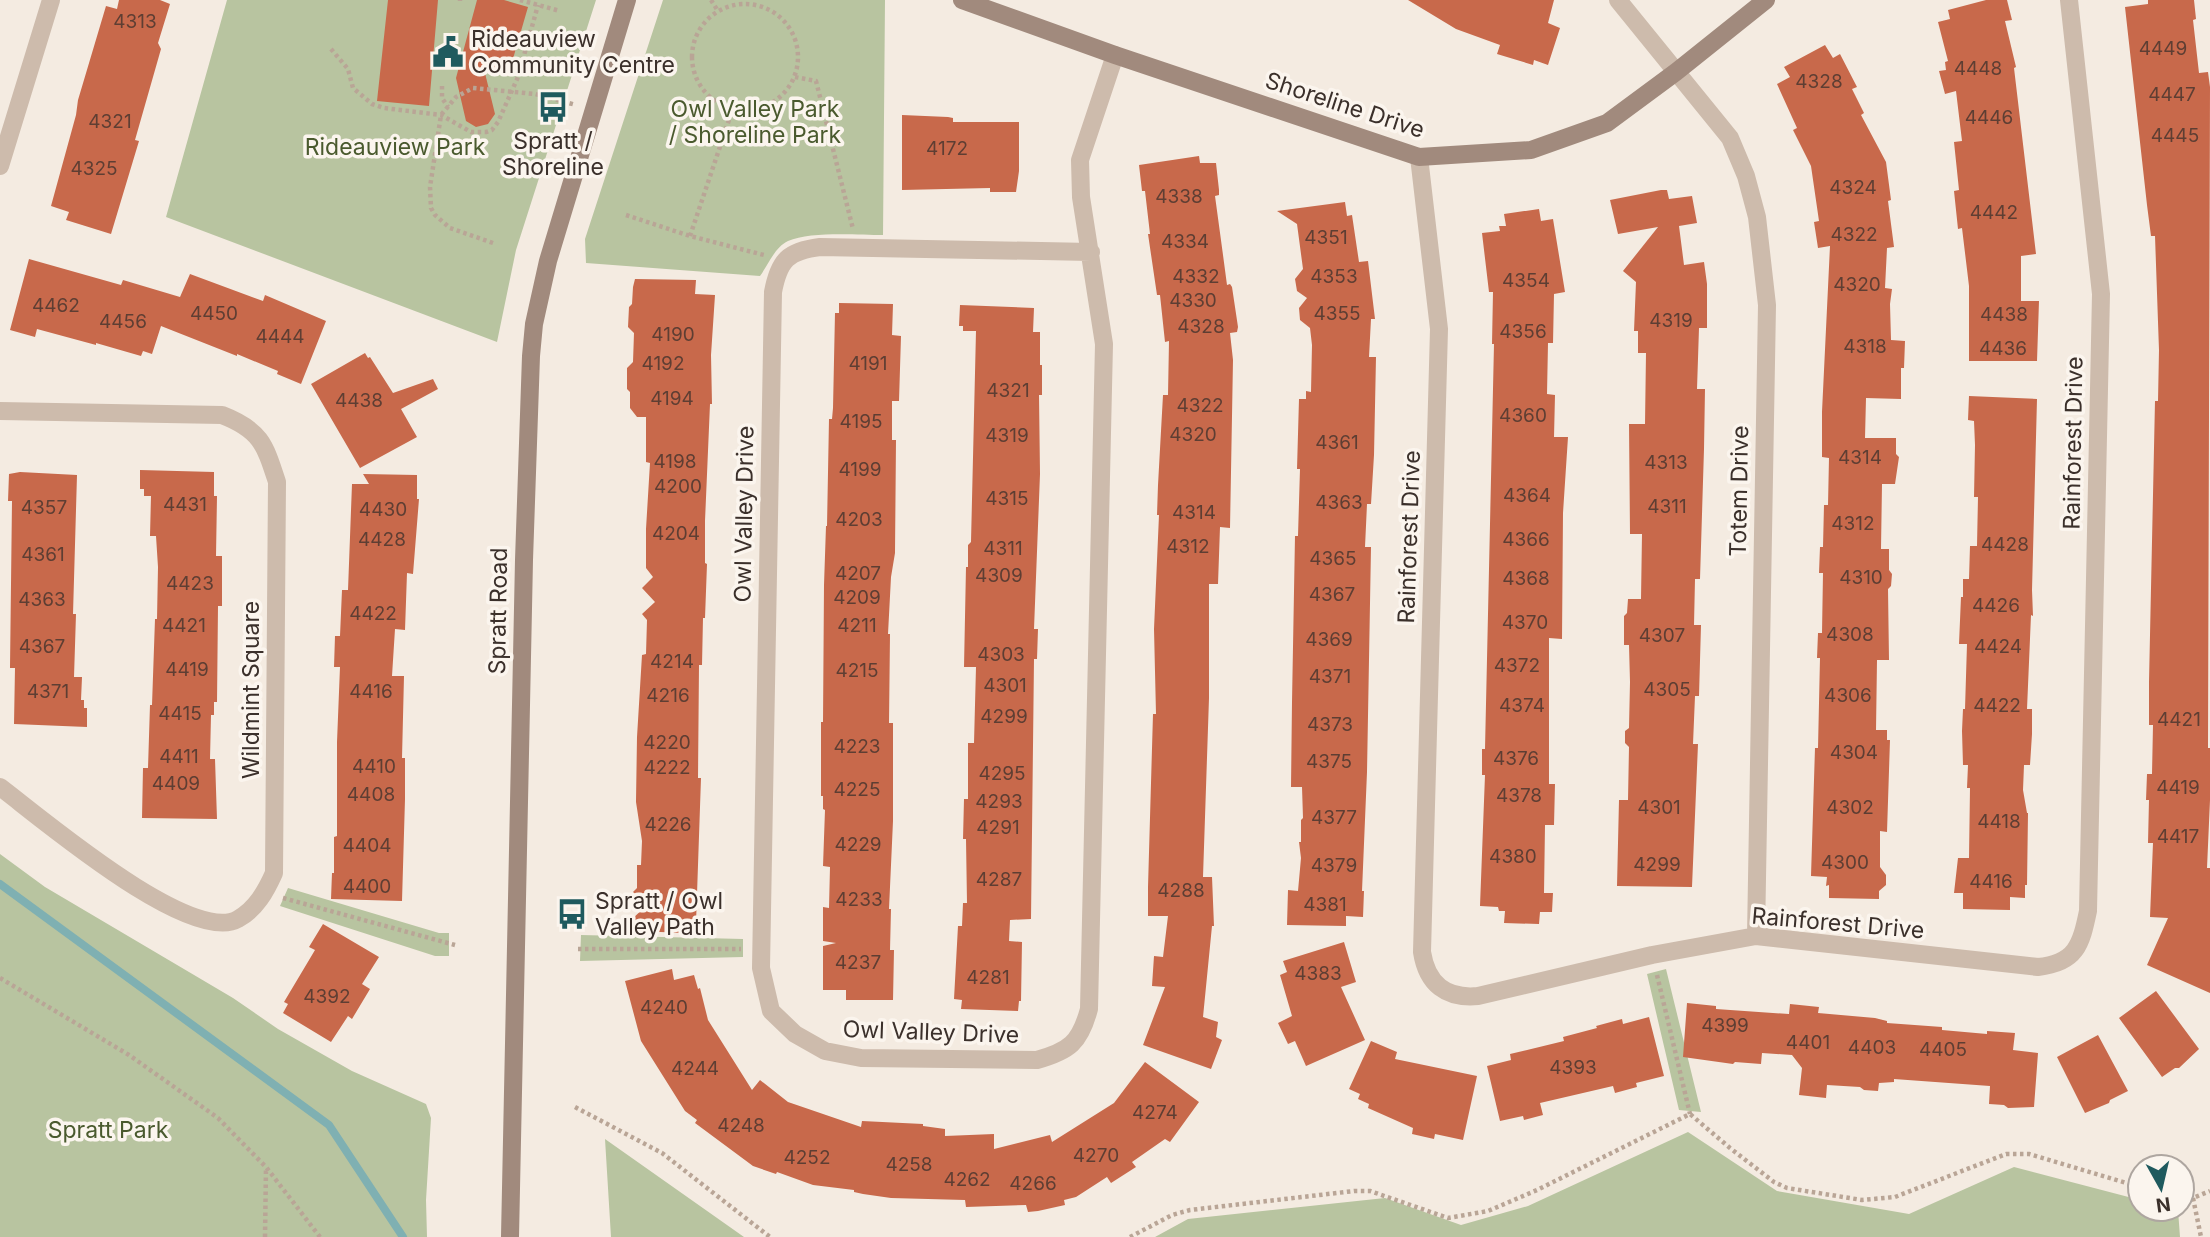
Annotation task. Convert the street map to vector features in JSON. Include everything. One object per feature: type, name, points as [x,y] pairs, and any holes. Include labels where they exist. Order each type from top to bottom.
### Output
[{"type":"street","points":[[0,166],[51,0]]},
{"type":"street","name":"Spratt Road","points":[[510,1237],[523,601],[534,324],[544,276],[627,0]]},
{"type":"street","name":"Shoreline Drive","points":[[962,0],[1115,55],[1419,157],[1531,150],[1607,123],[1766,0]]},
{"type":"street","name":"Totem Drive","points":[[1618,0],[1730,138],[1746,176],[1757,217],[1767,305],[1756,936]]},
{"type":"street","name":"Rainforest Drive","points":[[1419,157],[1439,329],[1422,952],[1429,977],[1450,993],[1463,997],[1651,955],[1756,936],[2038,967],[2063,963],[2074,953],[2082,939],[2088,912],[2101,294],[2069,0]]},
{"type":"street","name":"Owl Valley Drive","points":[[785,260],[776,275],[774,292],[760,949],[761,968],[771,1011],[795,1034],[825,1051],[861,1058],[1037,1060],[1057,1055],[1073,1045],[1084,1029],[1089,1009],[1104,344],[1081,197],[1080,160],[1115,55]]},
{"type":"street","points":[[785,260],[806,249],[858,247],[1091,252]]},
{"type":"street","name":"Wildmint Square","points":[[0,411],[222,415],[237,421],[265,445],[277,482],[274,873],[266,892]]},
{"type":"street","points":[[0,787],[141,891],[173,909],[203,921],[237,920],[266,892]]},
{"type":"path","points":[[520,0],[561,11]]},
{"type":"path","points":[[711,0],[718,11]]},
{"type":"path","points":[[737,4],[756,5],[774,11],[788,24],[797,41],[799,59],[795,77],[778,99],[762,108],[743,111],[725,107],[709,96],[697,81],[692,60],[694,42],[702,25],[718,11],[737,4]]},
{"type":"path","points":[[331,49],[348,69],[353,88],[372,104],[441,115],[471,132],[486,132],[492,130],[498,122],[518,78],[538,5]]},
{"type":"path","points":[[795,77],[816,81],[858,247]]},
{"type":"path","points":[[443,86],[442,98],[448,107]]},
{"type":"path","points":[[493,243],[450,228],[431,208],[430,187],[441,115],[456,97],[473,89],[535,94],[594,110]]},
{"type":"path","points":[[690,236],[733,108]]},
{"type":"path","points":[[626,215],[690,236],[785,260]]},
{"type":"path","points":[[266,892],[455,946]]},
{"type":"path","points":[[578,948],[760,949]]},
{"type":"path","points":[[1651,955],[1690,1114],[1774,1182],[1787,1188],[1862,1200],[1895,1197],[2006,1154],[2017,1153],[2029,1154],[2126,1183]]},
{"type":"path","points":[[0,978],[129,1055],[218,1118],[266,1167],[320,1237]]},
{"type":"path","points":[[575,1107],[662,1153],[770,1237]]},
{"type":"path","points":[[1130,1237],[1172,1215],[1190,1210],[1354,1191],[1370,1191],[1448,1218],[1467,1216],[1488,1211],[1537,1190],[1690,1114]]},
{"type":"path","points":[[265,1237],[266,1167]]},
{"type":"path","points":[[2196,1213],[2201,1237]]},
{"type":"green space","name":"Rideauview Park","points":[[227,0],[596,0],[516,250],[497,342],[166,217]]},
{"type":"green space","name":"Owl Valley Park / Shoreline Park","points":[[663,0],[885,0],[883,235],[834,234],[788,241],[779,247],[760,276],[586,263],[585,239]]},
{"type":"green space","name":"Spratt Park","points":[[0,854],[45,887],[233,998],[278,1029],[352,1071],[426,1104],[431,1118],[426,1200],[427,1237],[0,1237]]},
{"type":"green space","points":[[288,888],[439,933],[449,933],[449,956],[435,956],[280,906]]},
{"type":"green space","points":[[581,935],[743,939],[743,957],[580,961]]},
{"type":"green space","points":[[1666,969],[1701,1112],[1679,1110],[1647,974]]},
{"type":"green space","points":[[1688,1132],[1777,1191],[1909,1214],[2014,1167],[2126,1196],[2126,1223],[2179,1223],[2180,1237],[1155,1237],[1188,1219],[1385,1198],[1461,1225],[1528,1206]]},
{"type":"green space","points":[[605,1139],[744,1237],[611,1237]]},
{"type":"building","points":[[119,0],[160,0],[170,4],[158,43],[161,49],[135,140],[139,141],[111,234],[66,220],[69,212],[51,206],[106,6],[117,9]]},
{"type":"building","points":[[388,0],[438,0],[429,106],[377,101]]},
{"type":"building","points":[[477,0],[504,0],[528,7],[508,76],[484,69],[495,114],[488,124],[476,127],[466,121],[456,78]]},
{"type":"building","points":[[1408,0],[1554,0],[1548,23],[1560,28],[1548,65],[1534,60],[1533,65],[1497,54],[1500,45],[1456,29]]},
{"type":"building","points":[[1986,0],[2007,0],[2012,20],[2005,21],[2016,67],[2036,254],[2021,256],[2021,301],[2039,301],[2037,361],[1969,361],[1969,286],[1962,228],[1958,229],[1954,191],[1959,190],[1954,142],[1962,141],[1956,91],[1945,94],[1939,71],[1946,70],[1945,62],[1948,61],[1938,22],[1950,19],[1948,10]]},
{"type":"building","points":[[2148,0],[2194,0],[2196,19],[2193,20],[2199,73],[2208,72],[2210,87],[2210,800],[2207,868],[2210,868],[2210,993],[2147,965],[2168,918],[2150,917],[2153,843],[2148,843],[2149,800],[2146,800],[2147,774],[2152,774],[2153,725],[2149,725],[2149,682],[2155,401],[2158,401],[2159,350],[2155,236],[2151,236],[2125,7],[2148,4]]},
{"type":"building","points":[[1825,45],[1833,58],[1840,54],[1857,87],[1852,89],[1864,113],[1861,115],[1886,162],[1894,247],[1887,248],[1885,288],[1892,289],[1891,340],[1905,341],[1904,368],[1901,368],[1901,399],[1866,398],[1865,438],[1896,438],[1896,454],[1899,457],[1895,484],[1882,484],[1881,549],[1889,549],[1889,570],[1892,574],[1891,586],[1888,589],[1889,660],[1877,660],[1876,730],[1887,730],[1887,740],[1890,740],[1887,832],[1880,831],[1880,867],[1886,875],[1886,885],[1879,891],[1879,899],[1829,898],[1827,877],[1811,876],[1815,748],[1818,748],[1818,633],[1822,633],[1823,573],[1819,573],[1820,547],[1823,547],[1824,505],[1828,505],[1829,458],[1822,457],[1822,412],[1830,246],[1818,248],[1814,222],[1819,221],[1811,166],[1793,130],[1797,128],[1777,84],[1790,77],[1784,67]]},
{"type":"building","points":[[902,115],[948,117],[953,118],[953,122],[1019,122],[1016,192],[990,192],[990,188],[902,190]]},
{"type":"building","points":[[1199,156],[1200,163],[1216,163],[1219,195],[1215,196],[1227,285],[1232,287],[1238,327],[1237,332],[1230,333],[1233,360],[1230,528],[1220,527],[1218,584],[1209,584],[1209,698],[1203,877],[1212,877],[1214,926],[1203,1017],[1218,1022],[1216,1037],[1222,1040],[1211,1069],[1143,1045],[1165,987],[1152,986],[1154,956],[1163,957],[1168,916],[1148,916],[1148,887],[1153,714],[1156,714],[1154,629],[1158,485],[1163,395],[1168,395],[1169,341],[1165,342],[1160,295],[1157,295],[1148,234],[1145,191],[1142,191],[1139,165]]},
{"type":"building","points":[[1667,190],[1669,199],[1692,196],[1697,223],[1679,226],[1684,265],[1704,262],[1707,284],[1707,328],[1699,328],[1697,389],[1705,389],[1700,579],[1695,579],[1694,625],[1701,625],[1699,696],[1695,696],[1693,744],[1698,744],[1692,887],[1617,886],[1619,800],[1628,800],[1629,747],[1625,743],[1625,731],[1629,728],[1630,682],[1629,645],[1624,645],[1624,616],[1627,613],[1628,599],[1641,599],[1642,534],[1630,534],[1629,424],[1645,424],[1646,353],[1638,353],[1638,331],[1634,331],[1636,282],[1623,271],[1658,227],[1618,234],[1610,200]]},
{"type":"building","points":[[1345,202],[1347,216],[1352,215],[1359,262],[1368,261],[1375,319],[1371,319],[1369,357],[1376,357],[1374,455],[1371,504],[1367,504],[1365,547],[1371,547],[1363,917],[1346,916],[1346,926],[1287,925],[1288,890],[1298,891],[1301,858],[1299,842],[1303,818],[1302,787],[1291,787],[1295,536],[1298,536],[1300,469],[1297,469],[1299,399],[1306,399],[1306,391],[1311,392],[1312,345],[1310,328],[1300,320],[1299,308],[1307,298],[1297,291],[1295,279],[1303,269],[1297,224],[1277,211]]},
{"type":"building","points":[[1539,209],[1541,221],[1553,219],[1565,292],[1554,294],[1553,343],[1548,343],[1547,394],[1555,395],[1554,437],[1568,437],[1563,513],[1562,639],[1549,638],[1549,784],[1555,784],[1554,825],[1545,825],[1544,893],[1553,893],[1552,912],[1540,912],[1539,924],[1504,923],[1505,911],[1499,911],[1498,907],[1480,906],[1494,344],[1493,292],[1489,292],[1482,233],[1500,231],[1499,226],[1506,226],[1504,214]]},
{"type":"building","points":[[29,259],[121,285],[123,280],[180,297],[190,274],[263,301],[265,295],[326,321],[301,384],[237,354],[161,326],[152,354],[143,351],[141,356],[37,329],[35,337],[10,330]]},
{"type":"building","points":[[635,279],[696,280],[695,294],[715,295],[705,521],[705,618],[702,665],[699,665],[698,778],[701,778],[696,923],[684,922],[684,933],[637,931],[637,925],[631,920],[646,906],[633,892],[637,888],[637,865],[641,865],[642,841],[636,802],[637,737],[642,655],[646,654],[647,620],[642,614],[655,602],[642,588],[653,577],[646,568],[650,463],[646,462],[646,417],[637,417],[630,408],[630,392],[627,389],[627,368],[633,362],[634,333],[628,327]]},
{"type":"building","points":[[839,303],[893,304],[892,335],[901,336],[899,401],[892,401],[892,440],[896,440],[895,553],[888,634],[889,723],[893,723],[893,821],[889,909],[890,950],[894,950],[893,1000],[846,1000],[846,990],[823,990],[823,946],[836,943],[823,941],[823,907],[829,908],[830,867],[823,866],[825,810],[821,796],[821,722],[829,419],[832,419],[833,408],[835,313],[839,313]]},
{"type":"building","points":[[960,305],[1034,308],[1033,332],[1040,332],[1042,395],[1039,395],[1040,474],[1034,629],[1038,629],[1037,659],[1034,659],[1031,919],[1010,920],[1009,941],[1022,942],[1021,1001],[1018,1011],[961,1009],[962,1000],[954,999],[958,926],[962,926],[963,903],[967,903],[966,839],[963,839],[964,799],[968,799],[968,743],[974,743],[976,667],[964,667],[966,567],[968,545],[971,542],[976,331],[963,331],[963,326],[959,326]]},
{"type":"building","points":[[365,353],[393,393],[433,379],[438,389],[401,409],[417,437],[360,468],[311,384]]},
{"type":"building","points":[[1969,396],[2037,399],[2033,616],[2031,615],[2027,709],[2032,709],[2032,734],[2030,765],[2024,765],[2023,790],[2028,813],[2027,885],[2025,898],[2010,897],[2010,910],[1963,909],[1963,893],[1954,893],[1958,858],[1969,858],[1970,788],[1967,788],[1968,765],[1963,765],[1962,731],[1967,644],[1959,644],[1963,579],[1969,579],[1970,546],[1977,546],[1978,497],[1974,497],[1974,421],[1968,420]]},
{"type":"building","points":[[140,470],[214,472],[214,496],[217,496],[216,556],[222,556],[222,606],[218,606],[217,702],[214,702],[214,715],[211,715],[210,759],[215,759],[217,819],[142,818],[143,768],[148,768],[158,567],[156,536],[150,536],[151,496],[144,496],[144,489],[140,489]]},
{"type":"building","points":[[20,472],[77,475],[74,677],[82,677],[81,700],[84,700],[84,708],[87,708],[87,727],[14,724],[15,668],[10,668],[12,501],[8,501],[9,474]]},
{"type":"building","points":[[363,474],[417,475],[419,499],[413,574],[407,573],[405,630],[395,629],[392,676],[404,676],[402,901],[331,899],[334,837],[337,836],[340,667],[334,667],[335,636],[340,636],[342,590],[348,590],[352,484],[369,484]]},
{"type":"building","points":[[323,924],[379,957],[362,984],[370,989],[352,1019],[348,1016],[331,1042],[283,1013],[288,1004],[284,1002],[315,950],[309,947]]},
{"type":"building","points":[[1344,942],[1356,982],[1341,987],[1365,1040],[1306,1066],[1295,1041],[1288,1044],[1278,1023],[1292,1016],[1280,975],[1287,972],[1283,961]]},
{"type":"building","points":[[672,969],[674,980],[694,975],[708,1020],[752,1090],[760,1080],[788,1102],[861,1127],[862,1121],[923,1124],[945,1129],[945,1136],[994,1134],[994,1149],[1050,1135],[1052,1142],[1114,1103],[1145,1062],[1199,1102],[1170,1142],[1165,1139],[1132,1162],[1136,1167],[1111,1183],[1107,1177],[1076,1197],[1064,1200],[1065,1205],[1038,1211],[1028,1212],[1026,1205],[966,1207],[965,1200],[891,1198],[813,1185],[753,1166],[695,1123],[697,1120],[685,1111],[641,1041],[625,981]]},
{"type":"building","points":[[2156,991],[2199,1049],[2179,1068],[2162,1077],[2119,1018]]},
{"type":"building","points":[[1687,1003],[1716,1006],[1716,1009],[1789,1014],[1790,1004],[1819,1007],[1818,1013],[1875,1018],[1887,1023],[1987,1034],[1987,1031],[2015,1033],[2013,1050],[2038,1053],[2034,1107],[2008,1108],[2004,1105],[1989,1104],[1990,1086],[1894,1079],[1894,1082],[1879,1083],[1878,1091],[1827,1085],[1826,1098],[1799,1095],[1802,1068],[1792,1055],[1762,1053],[1761,1064],[1733,1064],[1683,1057]]},
{"type":"building","points":[[1649,1017],[1664,1076],[1636,1083],[1637,1087],[1615,1093],[1613,1086],[1540,1103],[1543,1115],[1524,1120],[1523,1116],[1500,1121],[1487,1066],[1511,1060],[1510,1054],[1564,1041],[1563,1037],[1597,1028],[1596,1026],[1622,1019],[1623,1024]]},
{"type":"building","points":[[2098,1035],[2128,1091],[2085,1113],[2057,1057]]},
{"type":"building","points":[[1371,1041],[1397,1052],[1395,1059],[1477,1076],[1463,1140],[1435,1134],[1434,1139],[1412,1134],[1413,1128],[1368,1108],[1369,1104],[1358,1099],[1360,1094],[1349,1089]]},
{"type":"waterway","points":[[0,884],[329,1125],[403,1237]]},
{"type":"place","name":"Rideauview Community Centre","points":[[448,52]]},
{"type":"place","name":"Spratt / Shoreline","points":[[553,107]]},
{"type":"place","name":"Spratt / Owl Valley Path","points":[[572,914]]}]
